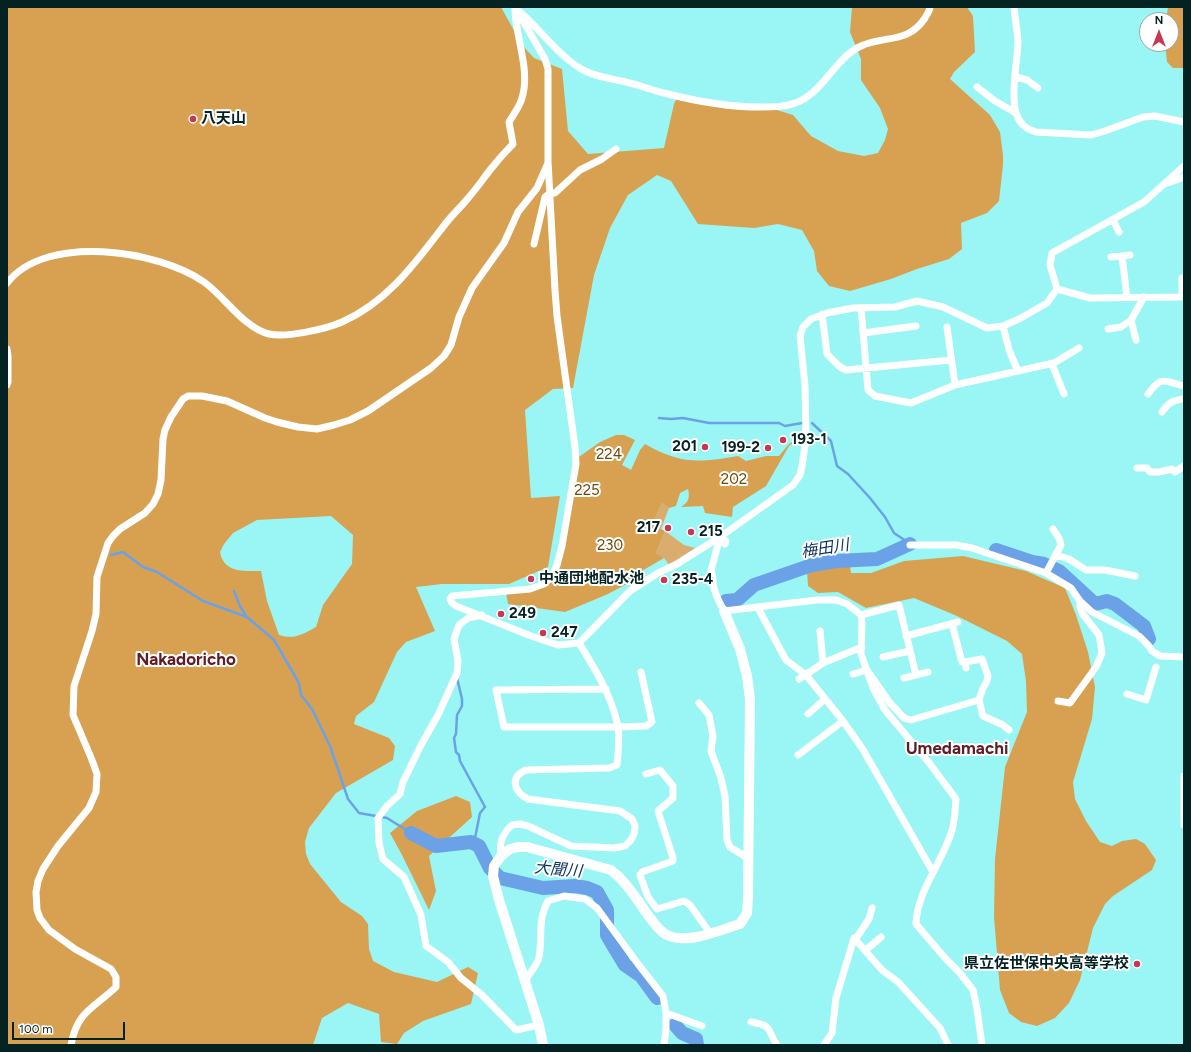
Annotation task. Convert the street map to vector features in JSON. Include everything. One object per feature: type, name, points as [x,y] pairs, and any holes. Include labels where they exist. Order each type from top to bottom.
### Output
[{"type":"street","points":[[515,7],[568,61],[586,72],[664,93],[701,101],[743,107],[779,107],[807,98],[816,90],[837,64],[861,46],[878,40],[909,34],[921,24],[930,10],[930,7]]},
{"type":"street","points":[[515,7],[545,59],[548,69],[548,161],[556,303],[576,453],[576,464],[562,546],[557,565],[552,576],[544,584],[530,589],[459,595],[452,596],[450,599],[456,606],[482,615],[531,636],[558,645],[579,643],[630,591],[658,574],[678,565],[696,549],[724,540]]},
{"type":"street","points":[[7,283],[13,276],[25,267],[44,257],[70,252],[106,252],[171,265],[185,270],[205,283],[243,319],[257,330],[270,334],[301,334],[341,323],[364,312],[386,294],[403,277],[448,221],[470,197],[491,168],[513,144],[509,122],[518,109],[522,99],[524,76],[515,21],[515,7]]},
{"type":"street","points":[[1014,7],[1018,41],[1014,102],[1016,113],[1021,124],[1028,129],[1036,132],[1091,135],[1143,117],[1155,116],[1184,122]]},
{"type":"street","points":[[1016,77],[1026,80],[1038,88]]},
{"type":"street","points":[[977,87],[995,101],[1016,113]]},
{"type":"street","points":[[534,244],[545,197],[550,193],[555,192],[580,170],[616,150]]},
{"type":"street","points":[[71,1045],[72,1035],[82,1016],[90,1007],[105,997],[116,987],[116,977],[111,969],[103,963],[75,949],[49,930],[40,918],[37,910],[36,892],[38,881],[43,869],[58,846],[90,808],[96,792],[96,774],[92,760],[73,715],[74,686],[92,631],[96,614],[97,577],[108,543],[120,529],[145,513],[156,499],[161,480],[163,440],[165,430],[171,417],[183,399],[188,396],[202,396],[227,401],[271,420],[298,428],[317,429],[334,425],[350,420],[368,411],[431,368],[444,356],[451,345],[459,317],[472,288],[504,243],[518,212],[537,188],[548,161]]},
{"type":"street","points":[[1057,290],[1050,265],[1052,253],[1144,202],[1184,166]]},
{"type":"street","points":[[1163,184],[1184,177]]},
{"type":"street","points":[[1113,220],[1119,232]]},
{"type":"street","points":[[1111,257],[1130,255]]},
{"type":"street","points":[[1122,256],[1127,298]]},
{"type":"street","points":[[1057,290],[1090,298],[1183,297],[1182,278]]},
{"type":"street","points":[[543,1045],[539,1025],[499,900],[494,871],[501,856],[510,849],[527,847],[611,870],[621,878],[650,918],[666,934],[680,938],[691,938],[740,924],[747,913],[749,859],[750,699],[747,676],[740,649],[716,592],[714,576],[711,570],[713,554],[738,522],[798,482],[806,439],[805,386],[800,336],[803,326],[811,319],[822,314],[861,308],[895,307],[917,301],[943,307],[986,328],[1003,326],[1020,320],[1047,303],[1057,290]]},
{"type":"street","points":[[1108,329],[1121,327],[1132,320],[1144,297]]},
{"type":"street","points":[[861,308],[868,390],[876,396],[911,403],[955,385],[1052,364],[1079,348]]},
{"type":"street","points":[[822,314],[827,354],[840,367],[846,370],[951,360]]},
{"type":"street","points":[[1132,320],[1136,340]]},
{"type":"street","points":[[863,333],[916,326]]},
{"type":"street","points":[[1003,326],[1009,350],[1018,371]]},
{"type":"street","points":[[947,327],[955,385]]},
{"type":"street","points":[[7,349],[7,385]]},
{"type":"street","points":[[1052,364],[1059,385],[1064,394]]},
{"type":"street","points":[[1148,394],[1157,382],[1162,381],[1184,386]]},
{"type":"street","points":[[1162,412],[1170,402],[1175,400],[1184,400]]},
{"type":"street","points":[[1137,468],[1146,468],[1150,472],[1159,472],[1172,469],[1176,472],[1184,466]]},
{"type":"street","points":[[1046,573],[1061,545],[1059,538],[1053,529]]},
{"type":"street","points":[[910,545],[956,545],[972,548],[1046,573],[1071,588],[1080,601],[1092,612],[1139,636],[1148,644],[1152,651],[1158,675]]},
{"type":"street","points":[[1056,555],[1069,559],[1086,570],[1105,570],[1135,576]]},
{"type":"street","points":[[724,610],[758,608],[817,600],[836,600],[848,604],[861,615],[861,654],[873,688],[884,710],[930,764],[956,799],[952,829],[920,901],[916,916],[916,924],[973,990],[982,1045]]},
{"type":"street","points":[[1058,701],[1070,703],[1096,667],[1102,653],[1099,635],[1082,613],[1080,601]]},
{"type":"street","points":[[861,615],[899,605],[916,675]]},
{"type":"street","points":[[758,608],[786,660],[825,699],[862,748],[933,872]]},
{"type":"street","points":[[482,615],[468,618],[459,625],[454,638],[458,661],[457,673],[438,715],[403,782],[400,794],[387,806],[378,818],[379,843],[384,859],[404,877],[421,915],[426,946],[448,962],[461,978],[482,995],[516,1030],[539,1025]]},
{"type":"street","points":[[906,636],[955,623],[962,662],[966,665],[982,658],[988,676],[980,700],[983,716],[1003,725],[1009,730]]},
{"type":"street","points":[[820,631],[822,663]]},
{"type":"street","points":[[501,856],[500,842],[512,825],[520,824],[557,838],[571,846],[614,848],[625,846],[634,834],[635,826],[632,819],[620,811],[528,799],[520,795],[516,785],[520,772],[526,770],[609,768],[617,765],[619,741],[618,727],[606,689],[579,643]]},
{"type":"street","points":[[802,677],[822,663],[862,646]]},
{"type":"street","points":[[886,654],[910,651]]},
{"type":"street","points":[[1152,651],[1160,656],[1184,657]]},
{"type":"street","points":[[1127,694],[1146,700],[1156,667]]},
{"type":"street","points":[[867,670],[890,704],[904,718],[911,720],[980,700]]},
{"type":"street","points":[[853,674],[867,670]]},
{"type":"street","points":[[606,689],[496,690],[504,727],[646,726],[652,722],[641,672]]},
{"type":"street","points":[[904,678],[928,672]]},
{"type":"street","points":[[808,714],[825,699]]},
{"type":"street","points":[[699,703],[709,715],[712,736],[711,751],[722,778],[725,796],[727,840],[730,847],[749,859]]},
{"type":"street","points":[[798,755],[843,721]]},
{"type":"street","points":[[646,774],[660,770],[673,786],[673,798],[658,811],[673,858],[672,862],[642,872],[640,875],[648,897],[657,909],[684,901],[690,905],[710,933]]},
{"type":"street","points":[[1184,776],[1184,825]]},
{"type":"street","points":[[525,981],[539,958],[540,928],[543,910],[548,901],[564,896],[585,899],[597,908],[664,996],[666,1013],[664,1045]]},
{"type":"street","points":[[824,1045],[832,1033],[836,998],[854,938],[855,940],[869,919],[872,908]]},
{"type":"street","points":[[866,950],[881,937]]},
{"type":"street","points":[[855,940],[866,950],[882,970],[898,982],[940,1028],[948,1045]]},
{"type":"street","points":[[666,1013],[702,1026]]},
{"type":"street","points":[[751,1022],[764,1024],[770,1030],[773,1040],[777,1045]]},
{"type":"shaded area","points":[[662,503],[669,508],[661,529],[652,525]]},
{"type":"shaded area","points":[[665,531],[684,545],[695,548],[669,565],[664,558],[656,553]]},
{"type":"green space","points":[[7,7],[501,7],[522,45],[534,58],[562,69],[568,131],[588,154],[664,148],[674,104],[678,96],[729,109],[777,110],[793,115],[811,136],[838,151],[864,156],[878,153],[885,140],[888,129],[880,108],[861,80],[861,59],[850,32],[852,7],[967,7],[973,16],[975,52],[954,72],[950,79],[990,115],[1000,132],[1003,165],[999,201],[987,213],[961,223],[962,249],[949,259],[850,291],[829,286],[817,271],[814,251],[802,230],[778,224],[754,228],[698,224],[671,181],[657,175],[628,195],[610,228],[594,275],[573,388],[553,389],[525,410],[531,498],[560,496],[548,567],[509,584],[442,584],[416,587],[435,631],[406,642],[397,652],[374,702],[356,716],[354,724],[389,738],[395,746],[393,760],[336,793],[309,828],[305,842],[306,854],[310,864],[341,902],[362,916],[368,924],[369,949],[373,961],[394,972],[437,982],[468,967],[478,973],[471,1004],[423,1021],[404,1033],[397,1044],[381,1042],[379,1014],[348,1003],[322,1018],[313,1045],[7,1045]],"holes":[[[331,516],[353,535],[352,564],[323,605],[316,627],[294,637],[279,635],[267,601],[261,571],[241,571],[230,567],[222,559],[220,552],[224,544],[233,533],[257,520]]]},
{"type":"green space","points":[[1168,7],[1184,7],[1184,68],[1173,68],[1167,62],[1166,52],[1179,52],[1179,12],[1167,12]]},
{"type":"green space","points":[[616,435],[624,435],[635,440],[622,465],[631,470],[640,450],[645,444],[657,451],[690,460],[712,460],[738,456],[746,461],[766,456],[779,456],[788,445],[797,438],[806,439],[805,442],[796,441],[789,446],[766,486],[733,507],[732,517],[705,513],[703,506],[681,507],[688,499],[688,489],[680,493],[676,506],[669,508],[662,503],[652,525],[665,531],[656,553],[664,558],[635,575],[636,579],[608,594],[565,612],[508,604],[506,592],[544,584],[557,565],[576,459],[600,442]]},
{"type":"green space","points":[[963,556],[1026,571],[1065,588],[1076,615],[1088,652],[1095,687],[1092,719],[1073,782],[1075,799],[1086,821],[1100,842],[1112,846],[1122,841],[1136,839],[1145,844],[1156,860],[1152,870],[1113,896],[1105,904],[1093,928],[1080,980],[1069,1003],[1055,1018],[1037,1026],[1021,1022],[1009,1013],[1000,990],[994,917],[995,859],[1005,767],[1027,712],[1026,681],[1022,654],[1007,641],[957,616],[914,598],[866,608],[838,592],[818,593],[808,586],[807,571],[850,566],[851,573],[871,573],[904,561]]},
{"type":"green space","points":[[456,796],[470,802],[472,817],[429,856],[436,891],[429,910],[390,833],[417,811]]},
{"type":"waterway","points":[[659,418],[683,418],[709,423],[779,423],[785,426],[802,423]]},
{"type":"waterway","points":[[812,423],[831,441],[837,466],[848,474],[870,498],[885,517],[894,533],[909,543]]},
{"type":"waterway","name":"梅田川","points":[[726,601],[737,600],[754,585],[812,565],[836,561],[877,559],[910,544]]},
{"type":"waterway","name":"梅田川","points":[[996,550],[1032,562],[1044,564],[1059,571],[1095,604],[1107,601],[1115,604],[1144,626],[1149,639]]},
{"type":"waterway","points":[[111,555],[123,552],[143,567],[157,572],[203,601],[247,617],[274,640],[299,683],[301,695],[312,709],[330,746],[348,799],[359,813],[387,818],[411,833]]},
{"type":"waterway","points":[[234,591],[246,616]]},
{"type":"waterway","points":[[457,678],[462,699],[462,706],[457,715],[456,734],[454,738],[456,752],[459,755],[460,761],[485,807],[480,813],[474,843]]},
{"type":"waterway","name":"大聞川","points":[[411,833],[436,846],[471,842],[479,846],[490,868],[500,878],[543,888],[575,886],[587,888],[597,892],[607,910],[607,935],[625,965],[641,976],[657,998]]},
{"type":"waterway","name":"大聞川","points":[[675,1025],[682,1033],[696,1039],[697,1045]]},
{"type":"place","name":"八天山","points":[[193,119]]},
{"type":"place","name":"193-1","points":[[783,440]]},
{"type":"place","name":"201","points":[[705,447]]},
{"type":"place","name":"199-2","points":[[768,448]]},
{"type":"place","name":"217","points":[[668,528]]},
{"type":"place","name":"215","points":[[691,532]]},
{"type":"place","name":"中通団地配水池","points":[[531,579]]},
{"type":"place","name":"235-4","points":[[664,580]]},
{"type":"place","name":"249","points":[[501,614]]},
{"type":"place","name":"247","points":[[543,633]]},
{"type":"place","name":"県立佐世保中央高等学校","points":[[1137,964]]},
{"type":"district","name":"Nakadoricho","points":[[186,660]]},
{"type":"district","name":"Umedamachi","points":[[957,749]]},
{"type":"park label","name":"224","points":[[609,455]]},
{"type":"park label","name":"202","points":[[734,480]]},
{"type":"park label","name":"225","points":[[587,491]]},
{"type":"park label","name":"230","points":[[610,546]]}]
